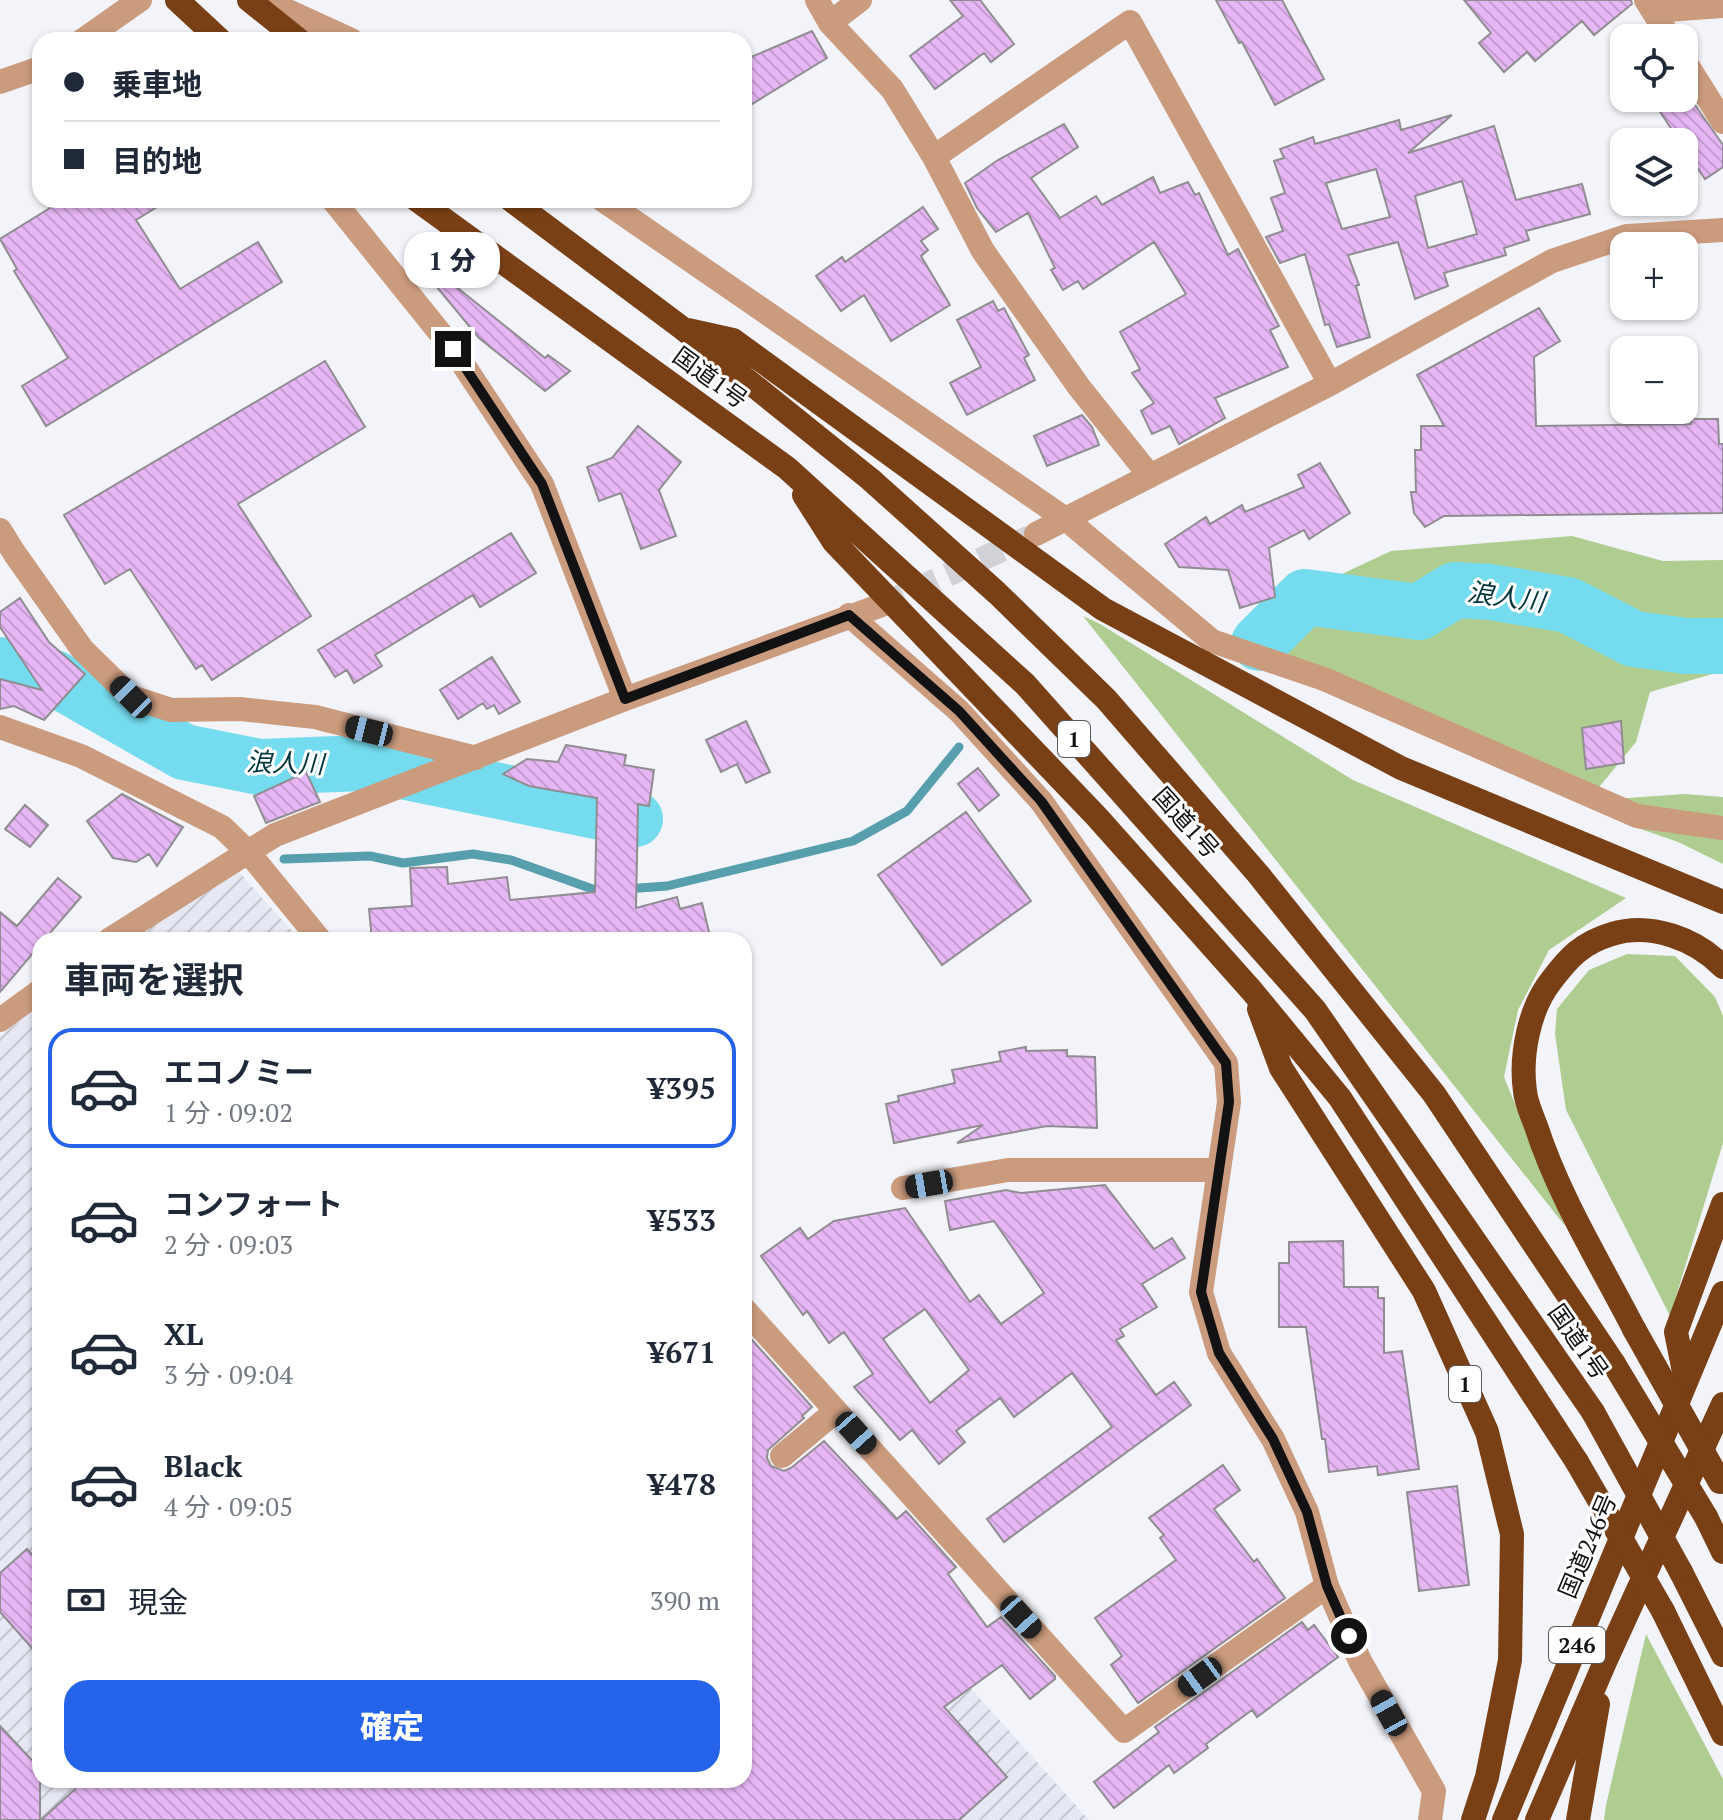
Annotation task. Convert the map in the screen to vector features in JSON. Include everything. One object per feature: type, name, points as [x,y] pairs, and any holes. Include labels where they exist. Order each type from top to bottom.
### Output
[{"type":"highway","points":[[177,0],[211,32]]},
{"type":"highway","points":[[249,0],[289,32]]},
{"type":"highway","name":"国道1号","points":[[428,208],[787,468],[1025,684],[1315,1010],[1593,1412],[1723,1655]]},
{"type":"highway","name":"国道1号","points":[[522,208],[682,328],[870,479],[997,593],[1106,699],[1258,874],[1434,1094],[1614,1364],[1706,1517],[1723,1552]]},
{"type":"highway","name":"1","points":[[682,328],[733,340],[1103,609],[1401,768],[1723,902]]},
{"type":"highway","name":"1","points":[[787,468],[834,542],[1097,817],[1252,991],[1340,1098],[1577,1462],[1663,1611],[1723,1734]]},
{"type":"highway","points":[[1722,1485],[1634,1329],[1548,1164],[1525,1091],[1526,1032],[1542,992],[1566,961],[1590,941],[1617,932],[1657,931],[1678,937],[1714,958],[1723,967]]},
{"type":"highway","name":"1","points":[[1252,991],[1281,1068],[1424,1291],[1487,1432],[1512,1534],[1510,1660],[1487,1777],[1473,1820]]},
{"type":"highway","points":[[1686,1382],[1676,1332],[1723,1204]]},
{"type":"highway","name":"国道246号","points":[[1504,1820],[1723,1293]]},
{"type":"highway","name":"246","points":[[1537,1820],[1605,1662],[1723,1404]]},
{"type":"highway","points":[[1578,1820],[1605,1662]]},
{"type":"street","points":[[118,31],[140,0]]},
{"type":"street","points":[[264,0],[334,32]]},
{"type":"street","points":[[817,0],[830,23],[892,89],[934,157],[983,251],[1079,387],[1150,476]]},
{"type":"street","points":[[830,23],[860,0]]},
{"type":"street","points":[[1650,6],[1723,6]]},
{"type":"street","points":[[1650,6],[1661,24]]},
{"type":"street","points":[[934,157],[1130,22],[1330,384]]},
{"type":"street","points":[[0,82],[32,71]]},
{"type":"street","points":[[1698,82],[1723,122]]},
{"type":"street","points":[[339,208],[453,349],[542,484],[625,699]]},
{"type":"street","points":[[615,208],[1067,520],[1212,641],[1324,679],[1637,816],[1723,828]]},
{"type":"street","points":[[1036,534],[1330,384],[1552,261],[1627,236],[1723,230]]},
{"type":"street","points":[[0,530],[82,649],[131,697],[171,710],[240,709],[315,717],[466,762]]},
{"type":"street","points":[[122,932],[275,835],[625,699],[882,605]]},
{"type":"street","points":[[849,615],[959,711],[1041,801],[1226,1063],[1229,1102],[1201,1292],[1219,1353],[1273,1439],[1307,1512],[1327,1586],[1360,1661],[1434,1791],[1430,1820]]},
{"type":"street","points":[[0,727],[81,756],[222,827],[249,853],[313,932]]},
{"type":"street","points":[[0,1020],[32,997]]},
{"type":"street","points":[[903,1188],[1008,1170],[1219,1170]]},
{"type":"street","points":[[752,1318],[1124,1731],[1327,1586]]},
{"type":"street","points":[[782,1456],[836,1411]]},
{"type":"shaded area","points":[[240,873],[293,932],[143,932],[185,902]]},
{"type":"shaded area","points":[[32,1013],[32,1788],[752,1788],[752,1444],[1089,1820],[0,1820],[0,1035]]},
{"type":"green space","points":[[1572,536],[1663,561],[1723,560],[1723,671],[1650,692],[1636,742],[1596,791],[1276,649],[1314,587],[1391,551]]},
{"type":"green space","points":[[1083,616],[1353,780],[1626,898],[1549,950],[1518,1010],[1504,1077],[1565,1226]]},
{"type":"green space","points":[[1684,794],[1723,797],[1723,864],[1678,842],[1629,825],[1613,799]]},
{"type":"green space","points":[[1627,954],[1675,956],[1715,997],[1723,1016],[1723,1143],[1670,1316],[1566,1110],[1555,1034],[1557,1009],[1589,970]]},
{"type":"green space","points":[[1646,1634],[1723,1779],[1723,1820],[1604,1820]]},
{"type":"building","points":[[950,0],[980,0],[1014,44],[991,62],[984,53],[935,89],[910,56],[963,16]]},
{"type":"building","points":[[1216,0],[1282,0],[1324,79],[1275,105]]},
{"type":"building","points":[[1464,0],[1631,0],[1632,4],[1594,35],[1582,21],[1535,61],[1527,52],[1504,72],[1479,43],[1491,33]]},
{"type":"building","points":[[812,31],[827,58],[752,104],[752,57]]},
{"type":"building","points":[[1698,109],[1723,145],[1723,167],[1705,179],[1698,169],[1698,128],[1671,128],[1660,112],[1698,112]]},
{"type":"building","points":[[1452,115],[1408,153],[1494,126],[1516,200],[1582,184],[1590,214],[1526,231],[1529,240],[1504,248],[1506,255],[1444,273],[1448,286],[1415,299],[1398,242],[1348,255],[1359,285],[1356,286],[1370,337],[1337,347],[1329,324],[1325,325],[1305,254],[1280,263],[1266,237],[1283,231],[1271,198],[1285,193],[1274,161],[1284,158],[1280,149],[1313,137],[1315,144],[1399,120],[1401,130]],"holes":[[[1376,169],[1390,217],[1342,229],[1326,183]],[[1462,181],[1477,234],[1428,248],[1415,196]]]},
{"type":"building","points":[[1064,124],[1078,147],[1031,178],[1060,218],[1096,196],[1102,205],[1153,177],[1160,193],[1188,182],[1195,195],[1199,193],[1228,255],[1238,249],[1279,326],[1270,330],[1288,367],[1215,398],[1225,418],[1179,444],[1170,426],[1152,434],[1141,411],[1154,403],[1132,373],[1140,369],[1120,332],[1186,294],[1154,242],[1083,289],[1078,281],[1063,290],[1051,270],[1055,268],[1028,213],[996,232],[977,208],[965,183],[998,160]]},
{"type":"building","points":[[923,207],[938,229],[921,241],[928,250],[921,256],[950,305],[891,341],[864,295],[841,311],[816,276],[842,257],[845,262]]},
{"type":"building","points":[[50,208],[155,208],[136,220],[180,289],[258,242],[282,282],[46,426],[22,386],[68,358],[14,271],[17,269],[0,239]]},
{"type":"building","points":[[444,277],[545,358],[548,355],[570,371],[545,391],[479,338],[436,286]]},
{"type":"building","points":[[993,301],[998,311],[1004,308],[1029,355],[1024,358],[1035,380],[967,415],[950,383],[981,367],[957,320]]},
{"type":"building","points":[[1539,308],[1560,341],[1534,357],[1536,426],[1698,424],[1698,419],[1718,419],[1719,444],[1723,444],[1723,513],[1444,516],[1425,527],[1414,513],[1411,492],[1416,492],[1415,450],[1421,450],[1421,426],[1444,426],[1417,375]]},
{"type":"building","points":[[325,361],[365,427],[238,504],[311,616],[212,680],[202,665],[196,669],[130,569],[105,584],[64,515]]},
{"type":"building","points":[[1082,415],[1092,427],[1099,445],[1047,466],[1034,436]]},
{"type":"building","points":[[638,426],[681,462],[659,490],[676,536],[641,549],[621,493],[599,501],[587,467],[612,458]]},
{"type":"building","points":[[1320,463],[1350,513],[1309,539],[1304,530],[1269,548],[1275,597],[1240,608],[1228,570],[1179,567],[1165,544],[1206,517],[1210,524],[1242,505],[1245,512],[1304,487],[1298,475]]},
{"type":"building","points":[[511,533],[536,573],[480,607],[473,595],[375,655],[382,666],[354,683],[347,670],[335,677],[318,650]]},
{"type":"building","points":[[20,598],[49,642],[85,674],[44,720],[14,706],[0,709],[0,679],[42,690],[0,627],[0,612]]},
{"type":"building","points":[[492,657],[520,702],[499,714],[494,705],[487,709],[483,703],[458,719],[440,690]]},
{"type":"building","points":[[746,721],[770,772],[746,783],[737,764],[721,772],[706,740]]},
{"type":"building","points":[[1621,721],[1624,763],[1586,769],[1582,728]]},
{"type":"building","points":[[566,745],[626,755],[624,765],[654,770],[649,806],[638,804],[636,908],[677,897],[680,909],[702,903],[709,932],[371,932],[369,909],[412,906],[410,868],[447,867],[448,884],[507,877],[510,900],[595,892],[597,798],[529,786],[503,774],[527,759],[558,762]]},
{"type":"building","points":[[978,768],[999,795],[979,811],[958,784]]},
{"type":"building","points":[[306,772],[320,802],[266,823],[254,796]]},
{"type":"building","points":[[122,794],[183,827],[157,866],[149,854],[136,862],[113,858],[87,821]]},
{"type":"building","points":[[25,805],[48,825],[30,847],[5,829]]},
{"type":"building","points":[[966,812],[1031,901],[942,965],[878,875]]},
{"type":"building","points":[[58,878],[81,897],[51,932],[32,932],[32,954],[0,992],[0,912],[17,926]]},
{"type":"building","points":[[1026,1047],[1026,1051],[1067,1050],[1067,1056],[1095,1057],[1097,1128],[1047,1126],[957,1143],[983,1125],[894,1143],[886,1104],[899,1101],[898,1096],[955,1083],[952,1070],[1001,1061],[999,1052]]},
{"type":"building","points":[[1105,1185],[1154,1249],[1172,1238],[1185,1258],[1142,1284],[1157,1307],[1120,1329],[1124,1336],[1116,1340],[1156,1395],[1174,1382],[1191,1405],[1004,1542],[987,1519],[1112,1427],[1072,1373],[1014,1417],[1000,1398],[956,1431],[965,1442],[939,1464],[912,1430],[900,1440],[854,1387],[873,1374],[844,1332],[829,1343],[807,1311],[803,1315],[761,1256],[800,1228],[808,1239],[834,1221],[905,1208],[970,1302],[979,1295],[1001,1324],[1044,1293],[994,1221],[950,1230],[945,1201],[1006,1190],[1021,1193]],"holes":[[[925,1309],[969,1370],[930,1403],[883,1339]]]},
{"type":"building","points":[[1343,1241],[1344,1287],[1378,1287],[1378,1298],[1384,1298],[1384,1353],[1402,1351],[1419,1469],[1378,1475],[1377,1466],[1329,1472],[1306,1327],[1279,1327],[1279,1263],[1289,1263],[1289,1242]]},
{"type":"building","points":[[752,1340],[812,1407],[768,1450],[767,1458],[771,1466],[784,1471],[791,1468],[824,1441],[897,1519],[906,1511],[956,1567],[948,1574],[987,1627],[1001,1617],[1055,1676],[1030,1699],[1002,1665],[944,1707],[1007,1777],[959,1820],[41,1820],[76,1788],[752,1788]]},
{"type":"building","points":[[1223,1465],[1240,1490],[1214,1509],[1254,1562],[1257,1559],[1285,1598],[1138,1703],[1111,1665],[1122,1656],[1095,1618],[1176,1560],[1160,1538],[1164,1535],[1149,1518]]},
{"type":"building","points":[[1457,1486],[1469,1585],[1419,1591],[1407,1492]]},
{"type":"building","points":[[27,1549],[32,1554],[32,1648],[0,1612],[0,1573]]},
{"type":"building","points":[[1302,1622],[1308,1630],[1314,1625],[1338,1657],[1257,1717],[1252,1710],[1206,1744],[1208,1748],[1174,1773],[1169,1765],[1114,1808],[1094,1782],[1159,1732],[1155,1727]]},
{"type":"building","points":[[0,1726],[32,1760],[32,1788],[40,1788],[40,1820],[0,1820]]},
{"type":"waterway","name":"浪人川","points":[[1259,643],[1305,597],[1419,612],[1455,590],[1490,592],[1568,605],[1634,639],[1686,646],[1723,646]]},
{"type":"waterway","name":"浪人川","points":[[0,665],[54,678],[184,752],[260,767],[363,763],[635,819]]},
{"type":"waterway","points":[[626,889],[667,886],[853,841],[907,811],[959,747]]},
{"type":"waterway","points":[[284,859],[370,856],[403,863],[473,854],[511,860],[601,892],[607,891]]},
{"type":"tunnel","points":[[882,605],[1030,537]]},
{"type":"route","points":[[453,349],[542,484],[625,699],[849,615],[959,711],[1041,801],[1226,1063],[1229,1102],[1201,1292],[1219,1353],[1273,1439],[1307,1512],[1327,1586],[1349,1636]]}]
